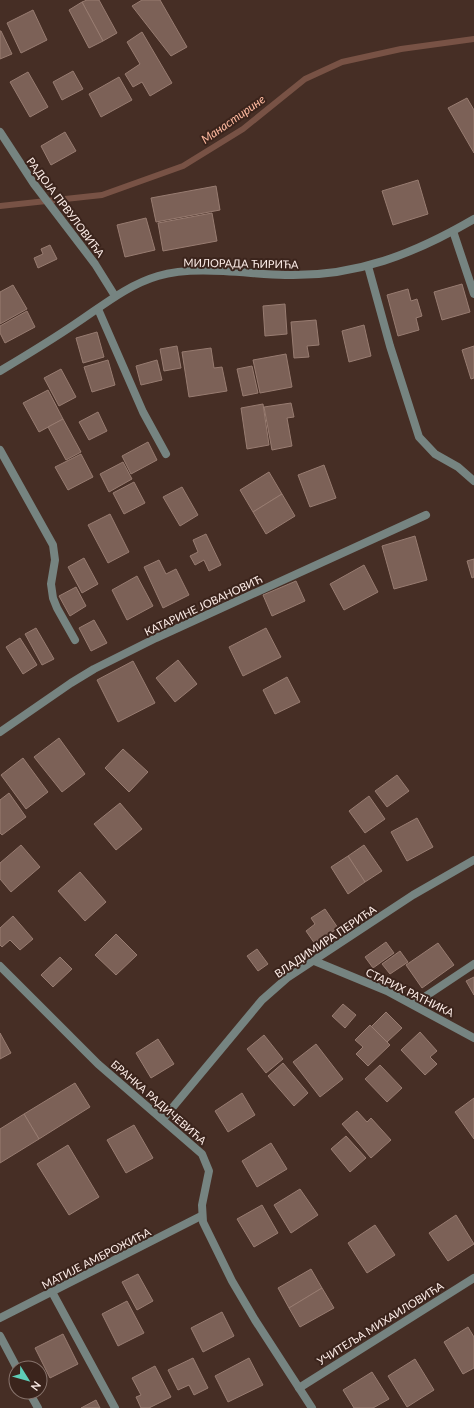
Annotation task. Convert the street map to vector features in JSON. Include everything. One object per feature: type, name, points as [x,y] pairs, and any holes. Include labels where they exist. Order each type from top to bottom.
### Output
[{"type":"street","name":"РАДОЈА ПРВУЛОВИЋА","points":[[0,132],[34,184],[95,264],[116,296]]},
{"type":"street","name":"МИЛОРАДА ЋИРИЋА","points":[[0,371],[46,344],[116,296],[141,282],[158,276],[173,273],[222,272],[286,275],[326,274],[368,266],[416,250],[474,219]]},
{"type":"street","points":[[453,231],[474,294]]},
{"type":"street","points":[[368,266],[392,354],[419,437],[436,454],[458,467],[474,481]]},
{"type":"street","points":[[98,309],[143,412],[166,454]]},
{"type":"street","points":[[0,450],[53,545],[55,560],[51,584],[53,598],[75,640]]},
{"type":"street","name":"КАТАРИНЕ ЈОВАНОВИЋ","points":[[0,732],[71,683],[101,666],[156,638],[426,515]]},
{"type":"street","name":"ВЛАДИМИРА ПЕРИЋА","points":[[163,1119],[262,1000],[287,978],[312,960],[413,895],[474,860]]},
{"type":"street","name":"СТАРИХ РАТНИКА","points":[[312,960],[387,991],[414,1004],[474,1038]]},
{"type":"street","points":[[414,1004],[474,964]]},
{"type":"street","name":"БРАНКА РАДИЧЕВИЋА","points":[[0,966],[98,1064],[202,1154],[207,1164],[209,1178],[201,1216]]},
{"type":"street","points":[[201,1216],[232,1281],[254,1320],[312,1408]]},
{"type":"street","name":"МАТИЈЕ АМБРОЖИЋА","points":[[0,1318],[201,1216]]},
{"type":"street","name":"УЧИТЕЉА МИХАИЛОВИЋА","points":[[299,1388],[474,1278]]},
{"type":"street","points":[[52,1292],[115,1408]]},
{"type":"street","points":[[0,1336],[13,1360]]},
{"type":"building","points":[[87,0],[99,0],[117,33],[103,41],[82,2]]},
{"type":"building","points":[[142,0],[160,0],[187,47],[171,56],[132,6]]},
{"type":"building","points":[[82,2],[103,41],[89,48],[69,10]]},
{"type":"building","points":[[33,10],[47,40],[21,53],[7,23]]},
{"type":"building","points":[[0,31],[12,54],[0,59]]},
{"type":"building","points":[[142,32],[172,83],[150,96],[142,82],[133,87],[125,74],[140,64],[127,42]]},
{"type":"building","points":[[73,71],[83,89],[62,100],[53,82]]},
{"type":"building","points":[[28,72],[48,107],[30,117],[10,82]]},
{"type":"building","points":[[119,77],[132,100],[101,117],[89,94]]},
{"type":"building","points":[[467,98],[474,110],[474,153],[448,108]]},
{"type":"building","points":[[65,132],[76,151],[51,165],[41,146]]},
{"type":"building","points":[[418,180],[428,214],[393,225],[382,191]]},
{"type":"building","points":[[216,186],[220,210],[156,222],[151,198]]},
{"type":"building","points":[[212,213],[217,241],[163,251],[158,223]]},
{"type":"building","points":[[146,218],[155,250],[125,257],[117,225]]},
{"type":"building","points":[[50,245],[57,259],[38,268],[34,258],[43,254],[41,249]]},
{"type":"building","points":[[462,284],[470,312],[442,320],[434,292]]},
{"type":"building","points":[[13,285],[27,309],[0,324],[0,292]]},
{"type":"building","points":[[408,289],[411,301],[417,299],[422,316],[416,318],[419,330],[398,336],[387,295]]},
{"type":"building","points":[[285,304],[287,334],[265,336],[263,306]]},
{"type":"building","points":[[27,311],[35,327],[5,343],[0,333],[0,326]]},
{"type":"building","points":[[316,320],[319,345],[307,346],[309,357],[294,358],[291,322]]},
{"type":"building","points":[[364,325],[371,356],[349,362],[342,331]]},
{"type":"building","points":[[97,332],[104,357],[83,363],[76,338]]},
{"type":"building","points":[[177,346],[181,368],[164,371],[160,349]]},
{"type":"building","points":[[474,346],[474,378],[471,379],[462,350]]},
{"type":"building","points":[[211,348],[214,368],[222,367],[227,391],[189,397],[182,352]]},
{"type":"building","points":[[286,354],[292,387],[260,393],[253,360]]},
{"type":"building","points":[[108,360],[115,385],[92,392],[84,367]]},
{"type":"building","points":[[157,360],[162,380],[141,385],[136,366]]},
{"type":"building","points":[[252,366],[258,393],[243,396],[237,369]]},
{"type":"building","points":[[61,369],[76,397],[59,406],[44,378]]},
{"type":"building","points":[[48,390],[63,419],[39,432],[23,403]]},
{"type":"building","points":[[291,403],[294,417],[287,418],[292,446],[272,450],[264,407]]},
{"type":"building","points":[[263,404],[269,445],[247,449],[241,408]]},
{"type":"building","points":[[98,412],[107,431],[89,440],[79,422]]},
{"type":"building","points":[[63,419],[81,452],[66,460],[48,427]]},
{"type":"building","points":[[148,442],[157,460],[131,474],[122,456]]},
{"type":"building","points":[[81,454],[93,477],[68,490],[55,467]]},
{"type":"building","points":[[123,462],[132,479],[109,492],[100,474]]},
{"type":"building","points":[[324,465],[336,498],[310,507],[298,475]]},
{"type":"building","points":[[269,472],[282,494],[253,512],[240,490]]},
{"type":"building","points":[[134,482],[145,503],[124,514],[113,493]]},
{"type":"building","points":[[182,487],[198,515],[180,526],[163,497]]},
{"type":"building","points":[[282,494],[295,516],[266,534],[253,512]]},
{"type":"building","points":[[110,514],[129,552],[108,563],[88,525]]},
{"type":"building","points":[[206,534],[221,565],[209,571],[204,560],[195,565],[190,556],[198,552],[193,540]]},
{"type":"building","points":[[415,536],[427,580],[394,589],[382,546]]},
{"type":"building","points":[[84,558],[98,584],[82,593],[68,567]]},
{"type":"building","points":[[474,559],[474,577],[472,578],[467,561]]},
{"type":"building","points":[[159,560],[166,574],[176,569],[189,595],[163,608],[144,567]]},
{"type":"building","points":[[364,565],[378,592],[344,610],[330,584]]},
{"type":"building","points":[[137,576],[153,606],[127,620],[112,590]]},
{"type":"building","points":[[296,581],[305,601],[272,616],[263,595]]},
{"type":"building","points":[[76,587],[86,606],[70,616],[59,596]]},
{"type":"building","points":[[94,620],[107,643],[91,651],[79,628]]},
{"type":"building","points":[[36,628],[54,659],[42,665],[25,634]]},
{"type":"building","points":[[266,628],[281,657],[243,676],[229,647]]},
{"type":"building","points":[[20,638],[37,665],[23,674],[6,647]]},
{"type":"building","points":[[178,660],[197,684],[175,702],[156,678]]},
{"type":"building","points":[[133,661],[155,703],[118,722],[97,680]]},
{"type":"building","points":[[287,677],[300,702],[275,714],[263,690]]},
{"type":"building","points":[[59,738],[85,774],[62,792],[34,757]]},
{"type":"building","points":[[123,749],[148,772],[129,792],[105,768]]},
{"type":"building","points":[[23,758],[48,792],[26,809],[1,775]]},
{"type":"building","points":[[397,775],[409,791],[387,807],[375,791]]},
{"type":"building","points":[[9,793],[26,817],[2,835],[0,833],[0,800]]},
{"type":"building","points":[[369,796],[385,819],[365,833],[349,811]]},
{"type":"building","points":[[120,803],[142,829],[116,850],[94,824]]},
{"type":"building","points":[[417,818],[433,847],[407,861],[391,832]]},
{"type":"building","points":[[21,845],[40,867],[11,892],[0,879],[0,863]]},
{"type":"building","points":[[364,845],[382,871],[365,882],[348,856]]},
{"type":"building","points":[[348,856],[365,882],[348,894],[331,867]]},
{"type":"building","points":[[80,872],[106,902],[85,921],[58,891]]},
{"type":"building","points":[[325,909],[338,928],[315,944],[306,931],[315,924],[311,918]]},
{"type":"building","points":[[13,916],[33,939],[20,950],[10,940],[2,947],[0,945],[0,928]]},
{"type":"building","points":[[116,934],[137,955],[116,975],[95,955]]},
{"type":"building","points":[[386,942],[394,953],[373,968],[365,957]]},
{"type":"building","points":[[438,943],[454,965],[422,988],[406,965]]},
{"type":"building","points":[[257,949],[268,964],[258,971],[247,956]]},
{"type":"building","points":[[400,951],[408,962],[390,974],[382,964]]},
{"type":"building","points":[[60,957],[72,969],[53,987],[41,975]]},
{"type":"building","points":[[474,977],[474,995],[466,981]]},
{"type":"building","points":[[343,1004],[356,1015],[345,1028],[332,1016]]},
{"type":"building","points":[[386,1012],[402,1028],[387,1042],[371,1027]]},
{"type":"building","points":[[370,1025],[390,1045],[368,1066],[356,1054],[363,1047],[355,1040]]},
{"type":"building","points":[[420,1032],[437,1051],[430,1057],[437,1064],[425,1075],[401,1050]]},
{"type":"building","points":[[0,1033],[11,1053],[0,1059]]},
{"type":"building","points":[[264,1035],[283,1059],[266,1073],[247,1049]]},
{"type":"building","points":[[158,1039],[174,1064],[151,1078],[136,1053]]},
{"type":"building","points":[[316,1044],[343,1079],[320,1097],[293,1062]]},
{"type":"building","points":[[283,1063],[308,1093],[294,1106],[268,1076]]},
{"type":"building","points":[[380,1065],[402,1088],[387,1102],[365,1079]]},
{"type":"building","points":[[75,1083],[90,1107],[39,1139],[24,1114]]},
{"type":"building","points":[[242,1093],[255,1115],[228,1132],[215,1111]]},
{"type":"building","points":[[474,1098],[474,1139],[455,1112]]},
{"type":"building","points":[[357,1111],[367,1122],[371,1118],[391,1140],[371,1158],[342,1124]]},
{"type":"building","points":[[24,1114],[39,1139],[0,1163],[0,1129]]},
{"type":"building","points":[[134,1125],[153,1158],[126,1173],[107,1140]]},
{"type":"building","points":[[346,1136],[366,1158],[350,1172],[331,1149]]},
{"type":"building","points":[[271,1143],[287,1169],[257,1187],[242,1161]]},
{"type":"building","points":[[68,1145],[99,1197],[69,1215],[37,1164]]},
{"type":"building","points":[[300,1189],[318,1215],[291,1233],[274,1205]]},
{"type":"building","points":[[262,1205],[278,1233],[254,1247],[237,1219]]},
{"type":"building","points":[[456,1215],[474,1244],[448,1261],[429,1233]]},
{"type":"building","points":[[375,1225],[395,1255],[367,1273],[348,1243]]},
{"type":"building","points":[[311,1269],[322,1288],[289,1308],[278,1288]]},
{"type":"building","points":[[138,1274],[153,1301],[137,1310],[122,1282]]},
{"type":"building","points":[[322,1288],[334,1308],[300,1327],[289,1308]]},
{"type":"building","points":[[127,1301],[144,1333],[118,1346],[102,1314]]},
{"type":"building","points":[[222,1312],[234,1336],[203,1352],[191,1328]]},
{"type":"building","points":[[468,1327],[474,1337],[474,1368],[463,1374],[444,1342]]},
{"type":"building","points":[[63,1334],[78,1364],[50,1378],[48,1374],[48,1360],[41,1360],[35,1348]]},
{"type":"building","points":[[193,1358],[208,1388],[194,1395],[189,1385],[178,1390],[168,1370]]},
{"type":"building","points":[[249,1358],[263,1385],[228,1402],[215,1376]]},
{"type":"building","points":[[415,1359],[434,1390],[407,1407],[388,1376]]},
{"type":"building","points":[[155,1366],[171,1397],[149,1408],[141,1408],[136,1397],[141,1395],[132,1378]]},
{"type":"building","points":[[372,1372],[389,1399],[373,1408],[354,1408],[343,1390]]},
{"type":"building","points":[[96,1400],[100,1408],[81,1408]]},
{"type":"waterway","name":"Манастирине","points":[[0,206],[102,195],[183,166],[243,129],[305,79],[342,62],[401,49],[474,39]]}]
